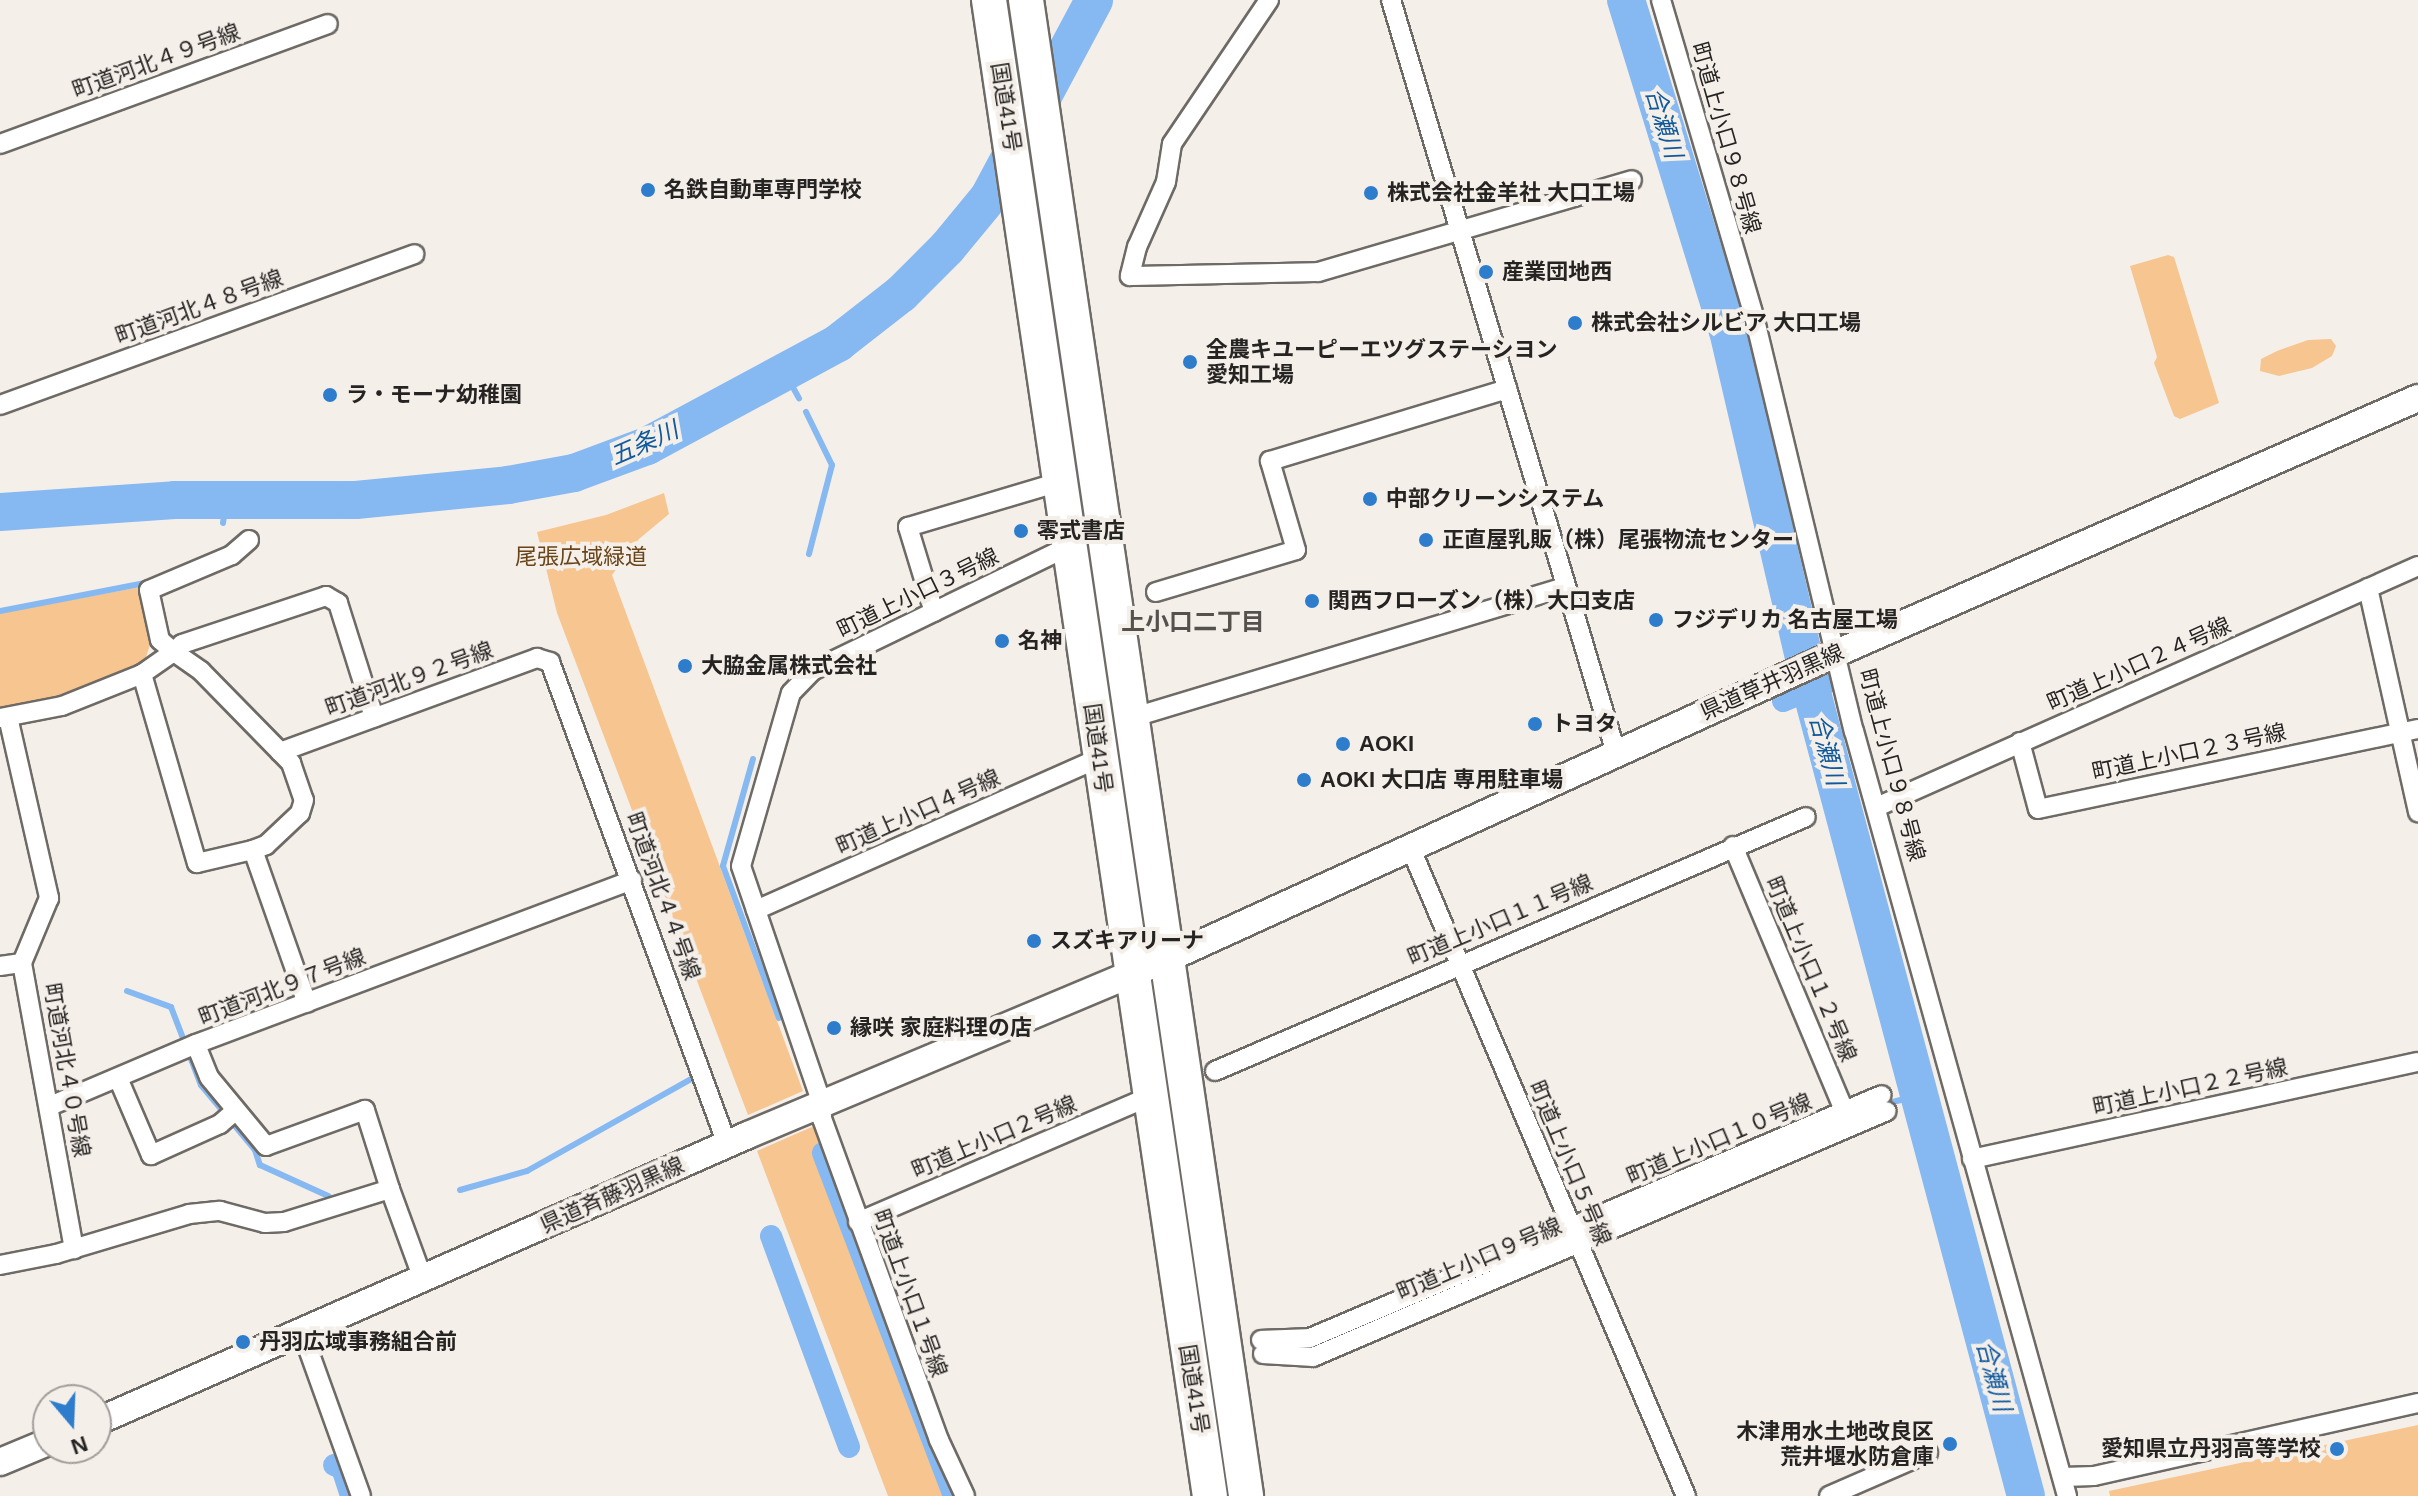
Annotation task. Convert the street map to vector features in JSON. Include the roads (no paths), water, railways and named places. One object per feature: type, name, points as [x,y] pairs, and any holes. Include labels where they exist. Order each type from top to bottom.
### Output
[{"type":"highway","name":"国道41号","points":[[989,0],[1072,545],[1099,758],[1210,1496]]},
{"type":"highway","name":"国道41号","points":[[1026,0],[1246,1496]]},
{"type":"main road","name":"県道草井羽黒線","points":[[1131,975],[1839,652],[2418,398]]},
{"type":"main road","name":"県道斉藤羽黒線","points":[[112,1415],[727,1144],[1131,975]]},
{"type":"main road","points":[[0,1462],[32,1449]]},
{"type":"street","points":[[1269,0],[1172,144],[1166,182],[1137,247],[1130,276],[1318,272],[1632,180]]},
{"type":"street","points":[[1391,0],[1616,753]]},
{"type":"street","name":"町道上小口９８号線","points":[[1661,0],[1755,320],[1839,652],[1854,731],[1879,806],[1972,1159],[2067,1496]]},
{"type":"street","name":"町道河北４９号線","points":[[0,144],[328,24]]},
{"type":"street","name":"町道河北４８号線","points":[[0,405],[414,254]]},
{"type":"street","points":[[1156,592],[1296,550],[1270,461],[1507,389]]},
{"type":"street","points":[[934,612],[908,527],[1062,481]]},
{"type":"street","points":[[142,674],[197,863],[266,845],[300,813],[304,800],[291,763],[201,671],[160,640],[149,590],[232,555],[249,540]]},
{"type":"street","name":"町道上小口３号線","points":[[822,1104],[741,866],[791,693],[812,671],[1072,545]]},
{"type":"street","name":"町道上小口２４号線","points":[[1879,806],[2418,566]]},
{"type":"street","points":[[1131,718],[1566,587]]},
{"type":"street","points":[[2368,588],[2409,731],[2418,812]]},
{"type":"street","points":[[4,718],[62,706],[142,674],[182,644],[326,596],[338,603],[374,717]]},
{"type":"street","name":"町道河北９２号線","points":[[280,752],[537,658],[553,665]]},
{"type":"street","name":"町道河北４４号線","points":[[553,665],[727,1144]]},
{"type":"street","name":"町道河北４０号線","points":[[4,718],[49,898],[22,963],[74,1249]]},
{"type":"street","name":"町道上小口２３号線","points":[[2020,742],[2038,809],[2409,731]]},
{"type":"street","name":"町道上小口４号線","points":[[756,910],[1099,758]]},
{"type":"street","name":"町道上小口１１号線","points":[[1215,1071],[1806,817]]},
{"type":"street","name":"町道上小口１２号線","points":[[1733,846],[1845,1112]]},
{"type":"street","name":"町道上小口５号線","points":[[1411,849],[1686,1496]]},
{"type":"street","points":[[253,850],[307,1003]]},
{"type":"street","name":"町道河北９７号線","points":[[390,1189],[365,1110],[266,1146],[234,1112],[209,1077],[196,1044],[632,880]]},
{"type":"street","points":[[0,966],[22,963]]},
{"type":"street","points":[[50,1106],[196,1044]]},
{"type":"street","name":"町道上小口２２号線","points":[[1972,1159],[2418,1062]]},
{"type":"street","points":[[118,1078],[151,1155],[220,1124],[234,1112]]},
{"type":"street","name":"町道上小口２号線","points":[[858,1222],[1150,1096]]},
{"type":"street","name":"町道上小口１０号線","points":[[1262,1347],[1310,1338],[1575,1235],[1845,1112],[1885,1103]]},
{"type":"street","name":"町道上小口９号線","points":[[1575,1235],[1885,1103]]},
{"type":"street","name":"町道上小口１号線","points":[[822,1104],[822,1119],[858,1222],[965,1496]]},
{"type":"street","points":[[0,1265],[74,1249],[189,1214],[220,1211],[265,1223],[284,1222],[390,1189],[423,1279]]},
{"type":"street","points":[[302,1332],[361,1496]]},
{"type":"street","points":[[2063,1477],[2094,1476],[2418,1403]]},
{"type":"street","points":[[1829,1496],[1928,1453]]},
{"type":"waterway","name":"五条川","points":[[0,512],[175,500],[356,500],[508,485],[574,473],[647,446],[838,343],[901,294],[947,248],[989,197],[1094,0]]},
{"type":"waterway","name":"合瀬川","points":[[1626,0],[1728,331],[1812,693],[2026,1496]]},
{"type":"waterway","points":[[785,373],[799,398]]},
{"type":"waterway","points":[[806,412],[832,465],[809,554]]},
{"type":"waterway","points":[[223,523],[226,501]]},
{"type":"waterway","points":[[0,611],[150,582]]},
{"type":"waterway","name":"合瀬川","points":[[1783,701],[1838,678]]},
{"type":"waterway","points":[[753,759],[723,866],[779,1018]]},
{"type":"waterway","points":[[127,991],[171,1007],[201,1085],[255,1150],[260,1165],[328,1196]]},
{"type":"waterway","points":[[460,1190],[527,1171],[693,1078]]},
{"type":"waterway","points":[[1893,1102],[1919,1095]]},
{"type":"waterway","points":[[823,1153],[954,1496]]},
{"type":"waterway","points":[[771,1236],[849,1447]]},
{"type":"waterway","points":[[1302,1347],[1340,1335]]},
{"type":"waterway","points":[[334,1465],[342,1468],[351,1496]]},
{"type":"place","name":"名鉄自動車専門学校","points":[[648,190]]},
{"type":"place","name":"株式会社金羊社 大口工場","points":[[1371,193]]},
{"type":"place","name":"産業団地西","points":[[1486,272]]},
{"type":"place","name":"株式会社シルビア 大口工場","points":[[1575,323]]},
{"type":"place","name":"全農キユーピーエツグステーシヨン 愛知工場","points":[[1190,362]]},
{"type":"place","name":"ラ・モーナ幼稚園","points":[[330,395]]},
{"type":"place","name":"中部クリーンシステム","points":[[1370,499]]},
{"type":"place","name":"零式書店","points":[[1021,531]]},
{"type":"place","name":"正直屋乳販（株）尾張物流センター","points":[[1426,540]]},
{"type":"place","name":"関西フローズン（株）大口支店","points":[[1312,601]]},
{"type":"place","name":"フジデリカ 名古屋工場","points":[[1656,620]]},
{"type":"place","name":"名神","points":[[1002,641]]},
{"type":"place","name":"大脇金属株式会社","points":[[685,666]]},
{"type":"place","name":"トヨタ","points":[[1535,724]]},
{"type":"place","name":"AOKI","points":[[1343,744]]},
{"type":"place","name":"AOKI 大口店 専用駐車場","points":[[1304,780]]},
{"type":"place","name":"スズキアリーナ","points":[[1034,941]]},
{"type":"place","name":"縁咲 家庭料理の店","points":[[834,1028]]},
{"type":"place","name":"丹羽広域事務組合前","points":[[243,1342]]},
{"type":"place","name":"木津用水土地改良区 荒井堰水防倉庫","points":[[1950,1444]]},
{"type":"place","name":"愛知県立丹羽高等学校","points":[[2337,1449]]},
{"type":"district","name":"上小口二丁目","points":[[1193,622]]},
{"type":"park label","name":"尾張広域緑道","points":[[581,557]]}]
